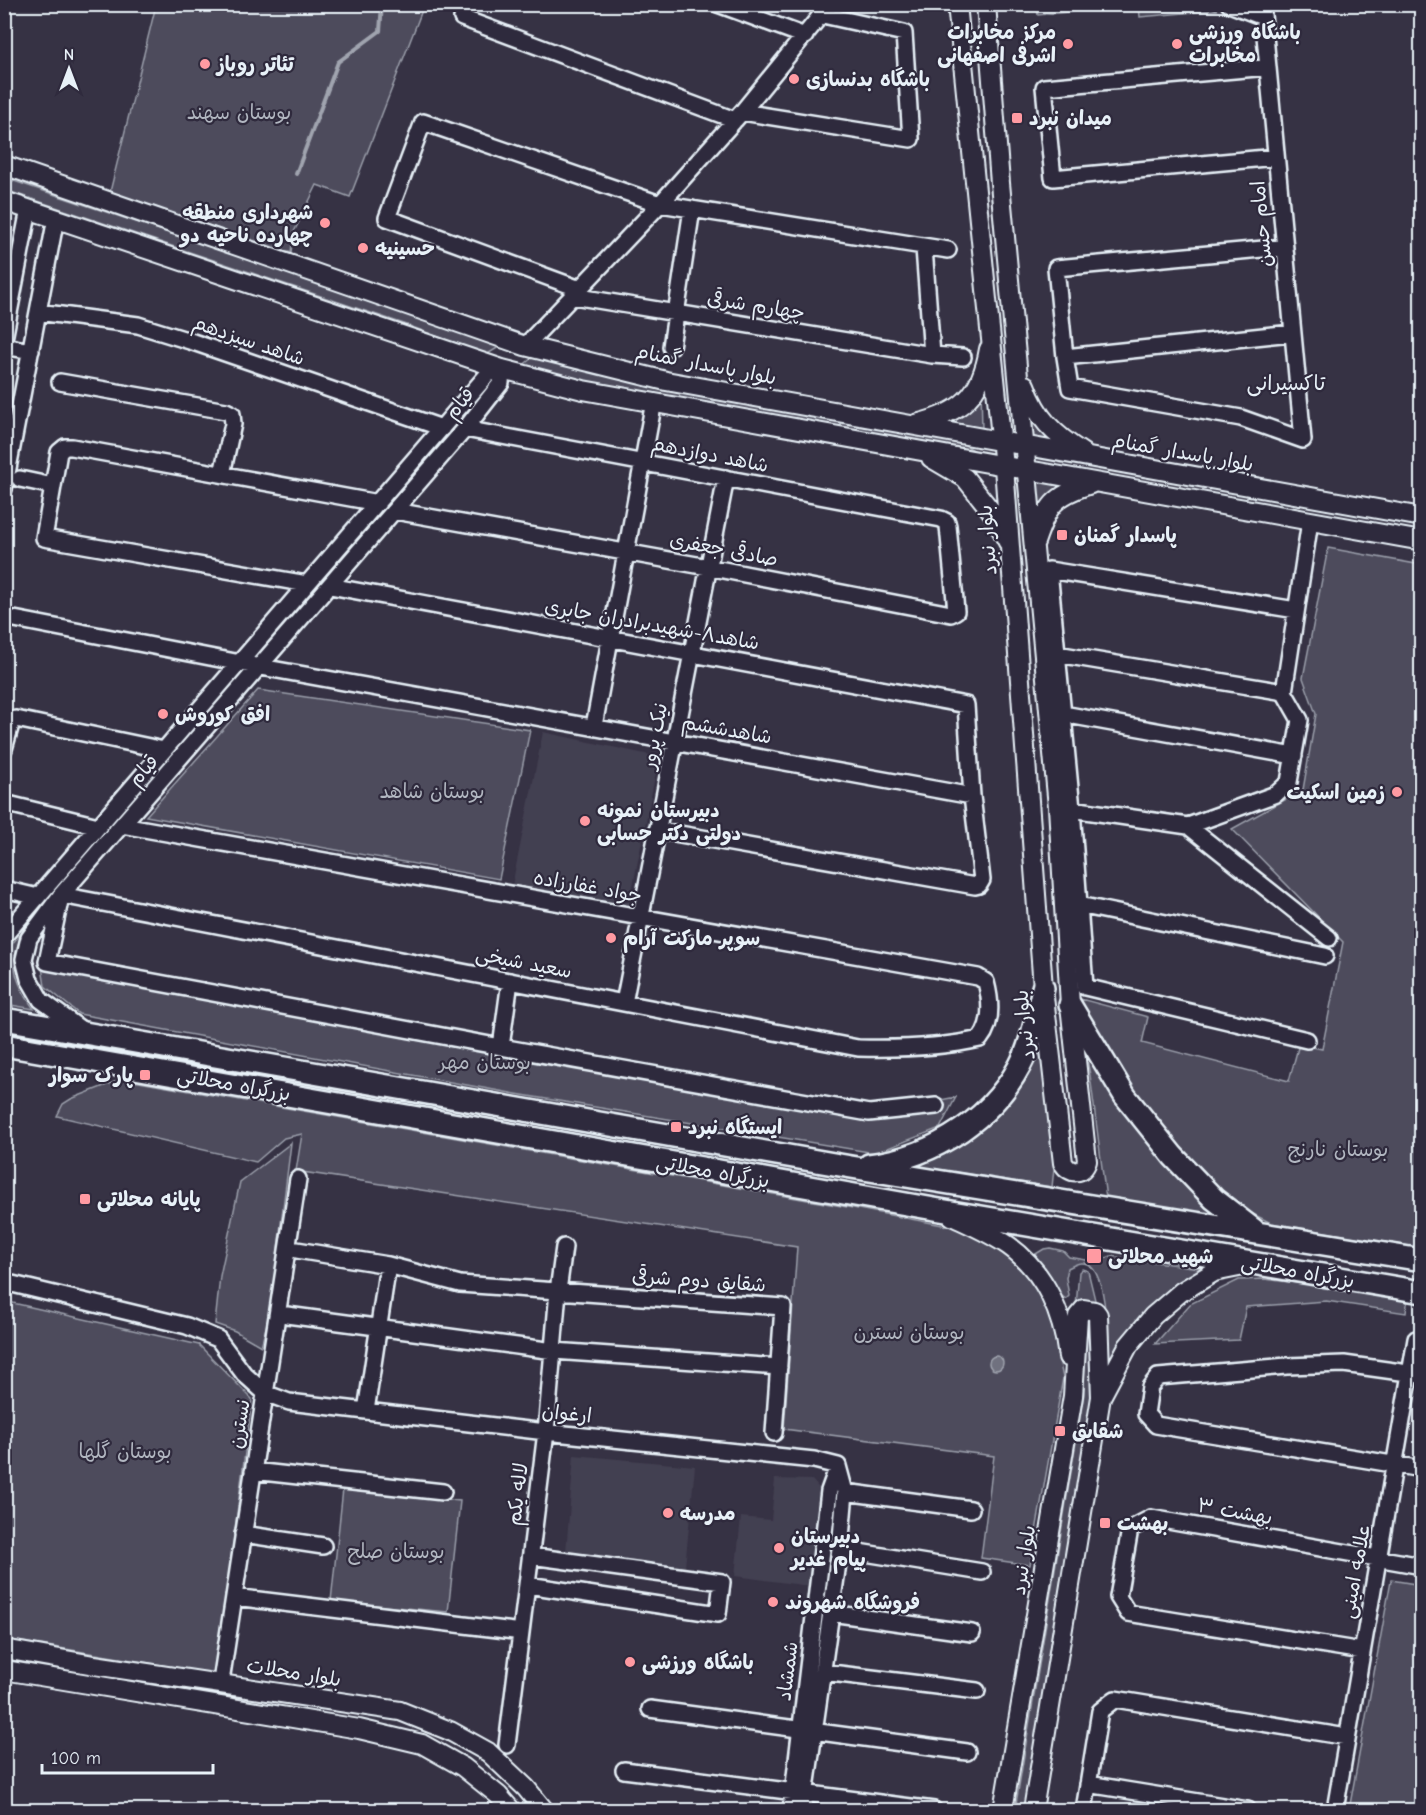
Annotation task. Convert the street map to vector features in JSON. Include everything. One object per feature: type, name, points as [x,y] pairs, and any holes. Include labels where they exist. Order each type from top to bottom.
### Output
[{"type":"highway","points":[[851,1167],[884,1163],[926,1150],[955,1136],[981,1115],[1000,1096],[1025,1055],[1033,1033],[1043,988]]},
{"type":"highway","points":[[1070,1005],[1125,1096],[1173,1156],[1214,1199],[1257,1232]]},
{"type":"highway","name":"بزرگراه محلاتی","points":[[4,1019],[851,1167],[1422,1260]]},
{"type":"highway","name":"بزرگراه محلاتی","points":[[4,1045],[399,1113],[472,1129],[1422,1292]]},
{"type":"highway","points":[[317,1099],[332,1094],[334,1088],[324,1075]]},
{"type":"highway","points":[[399,1113],[390,1103],[391,1096],[404,1089]]},
{"type":"main road","name":"بلوار نبرد","points":[[957,4],[1004,466],[1043,988],[1063,1163],[1073,1172],[1080,1171],[1085,1167],[1087,1161],[1078,1070]]},
{"type":"main road","points":[[986,4],[1026,471],[1058,807],[1070,1005],[1078,1070],[1072,1093],[1066,1095],[1060,1093],[1052,1073]]},
{"type":"main road","name":"بلوار پاسدار گمنام","points":[[4,165],[525,346],[666,381],[1422,517]]},
{"type":"main road","points":[[4,201],[502,369],[583,390],[1422,541]]},
{"type":"main road","points":[[910,425],[939,418],[955,411],[968,400],[986,363],[991,335]]},
{"type":"main road","points":[[1017,364],[1032,403],[1047,427],[1089,458]]},
{"type":"main road","points":[[922,452],[965,478],[992,512],[1010,546]]},
{"type":"main road","points":[[1034,547],[1048,510],[1069,491],[1095,483]]},
{"type":"main road","points":[[940,1210],[999,1239],[1035,1270],[1055,1302],[1066,1342],[1072,1396]]},
{"type":"main road","points":[[1033,1810],[1101,1397],[1128,1346],[1153,1316],[1181,1292],[1214,1272],[1257,1264]]},
{"type":"main road","name":"بلوار نبرد","points":[[1003,1810],[1072,1396],[1078,1316],[1084,1309],[1095,1311],[1098,1315],[1101,1397]]},
{"type":"main road","name":"بلوار محلات","points":[[4,1649],[400,1711],[450,1731],[488,1752],[526,1788],[544,1810]]},
{"type":"main road","points":[[4,1670],[359,1729],[422,1744],[464,1767],[498,1795],[512,1810]]},
{"type":"street","points":[[718,4],[805,36]]},
{"type":"street","points":[[1228,4],[1262,11]]},
{"type":"street","points":[[464,11],[738,116],[911,139],[904,33],[826,10],[738,116],[660,204],[525,346]]},
{"type":"street","name":"امام حسن","points":[[1065,357],[1070,388],[1241,418],[1303,440],[1262,11]]},
{"type":"street","points":[[1268,67],[1044,87],[1053,178],[1276,157]]},
{"type":"street","name":"چهارم شرقی","points":[[660,204],[423,122],[387,218],[576,292],[676,313],[932,355],[963,357]]},
{"type":"street","points":[[660,204],[924,248],[948,250]]},
{"type":"street","points":[[4,339],[12,261],[29,209]]},
{"type":"street","points":[[671,347],[692,209]]},
{"type":"street","points":[[4,489],[56,218]]},
{"type":"street","points":[[1284,247],[1056,268],[1065,357],[1292,333]]},
{"type":"street","points":[[924,248],[932,355]]},
{"type":"street","name":"شاهد سیزدهم","points":[[38,312],[138,325],[442,428]]},
{"type":"street","points":[[4,346],[31,351]]},
{"type":"street","name":"قیام","points":[[4,936],[488,374],[502,369],[501,383],[465,429],[61,895],[29,938],[24,959],[29,979],[40,1000],[87,1034]]},
{"type":"street","points":[[60,382],[226,411],[232,414],[233,424],[222,474]]},
{"type":"street","points":[[594,726],[652,412]]},
{"type":"street","name":"شاهد دوازدهم","points":[[465,429],[942,519],[947,522]]},
{"type":"street","points":[[307,584],[44,538],[59,452],[65,447],[72,447],[378,502]]},
{"type":"street","name":"نیک پرور","points":[[624,1003],[726,478]]},
{"type":"street","points":[[20,479],[53,486]]},
{"type":"street","name":"صادقی جعفری","points":[[395,511],[708,567],[951,614],[956,611],[957,607],[947,522]]},
{"type":"street","points":[[1072,809],[1188,826],[1275,794],[1289,782],[1300,720],[1284,692],[1310,521]]},
{"type":"street","points":[[1296,610],[1049,570],[1072,809],[1084,987],[1307,1040]]},
{"type":"street","name":"شاهد۸-شهیدبرادران جابری","points":[[330,586],[966,705],[972,796]]},
{"type":"street","name":"شاهدششم","points":[[4,617],[261,667],[972,796]]},
{"type":"street","name":"شاهدششم","points":[[278,647],[281,660],[288,665],[332,680]]},
{"type":"street","points":[[1057,654],[1284,692]]},
{"type":"street","points":[[1063,714],[1294,756]]},
{"type":"street","points":[[4,749],[12,721],[16,719],[164,750]]},
{"type":"street","points":[[657,830],[975,886],[979,885],[982,880],[972,796]]},
{"type":"street","points":[[4,803],[98,826]]},
{"type":"street","name":"جواد غفارزاده","points":[[122,825],[978,977],[986,982],[990,1012],[987,1030],[980,1039]]},
{"type":"street","points":[[1188,826],[1329,938]]},
{"type":"street","points":[[4,889],[34,902],[34,916],[43,919]]},
{"type":"street","points":[[61,895],[47,962],[869,1113],[936,1106]]},
{"type":"street","name":"سعید شیخی","points":[[61,895],[858,1048],[931,1047],[980,1039]]},
{"type":"street","points":[[1079,905],[1325,956]]},
{"type":"street","points":[[501,1047],[510,981]]},
{"type":"street","name":"نسترن","points":[[222,1675],[298,1179]]},
{"type":"street","name":"لاله یکم","points":[[507,1745],[546,1432],[564,1247]]},
{"type":"street","points":[[297,1250],[388,1265],[460,1284],[558,1291]]},
{"type":"street","points":[[366,1411],[388,1265]]},
{"type":"street","points":[[4,1282],[187,1326],[218,1339],[244,1374],[265,1393]]},
{"type":"street","name":"شقایق دوم شرقی","points":[[558,1291],[783,1307],[774,1433]]},
{"type":"street","points":[[287,1315],[554,1351],[779,1367]]},
{"type":"street","name":"علامه امینی","points":[[1335,1810],[1395,1464],[1416,1373],[1416,1339]]},
{"type":"street","points":[[1416,1373],[1344,1364],[1287,1366],[1158,1377],[1150,1387],[1146,1414],[1156,1425],[1422,1469]]},
{"type":"street","name":"ارغوان","points":[[265,1393],[289,1402],[814,1460],[838,1466]]},
{"type":"street","points":[[838,1466],[845,1492],[970,1509]]},
{"type":"street","name":"شمشاد","points":[[803,1810],[800,1792],[808,1731],[829,1491],[838,1466]]},
{"type":"street","points":[[253,1471],[443,1492]]},
{"type":"street","name":"شمشاد","points":[[808,1731],[822,1672],[840,1549],[845,1492]]},
{"type":"street","name":"بهشت ۳","points":[[1362,1651],[1128,1613],[1118,1597],[1130,1529],[1151,1518],[1422,1566]]},
{"type":"street","points":[[243,1534],[323,1546]]},
{"type":"street","points":[[840,1549],[982,1572]]},
{"type":"street","points":[[528,1585],[718,1614],[722,1582],[531,1556]]},
{"type":"street","points":[[234,1597],[514,1631]]},
{"type":"street","points":[[831,1613],[972,1633]]},
{"type":"street","points":[[822,1672],[977,1691]]},
{"type":"street","points":[[1084,1810],[1100,1711],[1115,1699],[1347,1737]]},
{"type":"street","points":[[650,1709],[967,1752]]},
{"type":"street","points":[[624,1770],[933,1810]]},
{"type":"street","points":[[1088,1784],[1248,1810]]},
{"type":"street","name":"شمشاد","points":[[791,1810],[800,1792]]},
{"type":"shaded area","name":"دبیرستان نمونه دولتی دکتر حسابی","points":[[543,732],[659,757],[629,905],[512,886]]},
{"type":"shaded area","points":[[574,1455],[695,1466],[685,1567],[566,1552]]},
{"type":"shaded area","name":"دبیرستان پیام غدیر","points":[[775,1479],[812,1480],[825,1495],[817,1587],[735,1576],[741,1517],[771,1520]]},
{"type":"green space","name":"بوستان سهند","points":[[156,5],[424,5],[350,197],[317,185],[293,234],[291,253],[110,192]]},
{"type":"green space","points":[[1036,5],[1139,5],[1038,15]]},
{"type":"green space","points":[[1139,5],[1204,5],[1218,10],[1140,17]]},
{"type":"green space","points":[[5,178],[475,336],[499,347],[486,355],[407,325],[5,190]]},
{"type":"green space","points":[[534,356],[766,407],[947,440],[965,445],[975,451],[975,455],[668,401],[520,368]]},
{"type":"green space","points":[[981,386],[982,430],[941,424]]},
{"type":"green space","points":[[1025,399],[1060,448],[1030,442]]},
{"type":"green space","points":[[1033,478],[1066,486],[1037,524]]},
{"type":"green space","name":"بوستان نارنج","points":[[1328,548],[1421,565],[1421,1248],[1271,1223],[1227,1201],[1151,1118],[1093,1029],[1081,999],[1148,1017],[1142,1043],[1289,1081],[1299,1044],[1322,1049],[1343,942],[1232,829],[1303,790],[1316,714],[1303,678]]},
{"type":"green space","name":"بوستان شاهد","points":[[258,690],[530,730],[499,879],[146,816]]},
{"type":"green space","points":[[24,930],[16,952],[16,971],[22,989],[34,1009],[5,1004],[5,952]]},
{"type":"green space","name":"بوستان مهر","points":[[40,955],[889,1110],[956,1097],[940,1128],[875,1153],[516,1094],[79,1014],[45,986]]},
{"type":"green space","points":[[1040,1033],[1054,1168],[1052,1187],[903,1164],[963,1139]]},
{"type":"green space","points":[[1082,1033],[1229,1218],[1106,1198],[1090,1075]]},
{"type":"green space","name":"بوستان نسترن","points":[[122,1079],[853,1208],[953,1227],[982,1236],[1025,1270],[1050,1316],[1063,1378],[1030,1565],[981,1558],[994,1456],[784,1429],[797,1247],[296,1171],[302,1134],[284,1138],[256,1162],[57,1116],[63,1104],[71,1099]]},
{"type":"green space","points":[[291,1143],[270,1313],[261,1346],[235,1331],[215,1324],[220,1276],[240,1182]]},
{"type":"green space","points":[[1050,1248],[1063,1251],[1069,1257],[1097,1262],[1111,1256],[1207,1269],[1107,1367],[1105,1308],[1097,1276],[1090,1266],[1081,1263],[1068,1268],[1066,1278],[1069,1296],[1066,1299],[1034,1255]]},
{"type":"green space","points":[[1082,1269],[1088,1271],[1096,1304],[1088,1300],[1076,1306],[1079,1272]]},
{"type":"green space","points":[[1264,1279],[1408,1296],[1406,1313],[1326,1301],[1246,1307],[1239,1340],[1155,1344],[1190,1304],[1239,1280]]},
{"type":"green space","name":"بوستان گلها","points":[[4,1301],[199,1345],[252,1399],[216,1674],[5,1639]]},
{"type":"green space","points":[[1088,1324],[1091,1328],[1091,1403],[1024,1810],[1015,1810],[1084,1394],[1085,1326]]},
{"type":"green space","name":"بوستان صلح","points":[[343,1489],[460,1501],[448,1612],[331,1601]]},
{"type":"green space","points":[[1391,1580],[1421,1585],[1421,1810],[1349,1810]]},
{"type":"water","points":[[996,1356],[1001,1358],[1003,1363],[1001,1368],[996,1370],[991,1368],[989,1363],[991,1358]]},
{"type":"waterway","points":[[296,174],[338,62],[380,31],[382,4]]},
{"type":"place","name":"مرکز مخابرات اشرفی اصفهانی","points":[[1068,44]]},
{"type":"place","name":"باشگاه ورزشی مخابرات","points":[[1177,44]]},
{"type":"place","name":"تئاتر روباز","points":[[205,64]]},
{"type":"place","name":"باشگاه بدنسازی","points":[[794,79]]},
{"type":"place","name":"میدان نبرد","points":[[1017,118]]},
{"type":"place","name":"شهرداری منطقه چهارده ناحیه دو","points":[[325,223]]},
{"type":"place","name":"حسینیه","points":[[363,248]]},
{"type":"place","name":"پاسدار گمنان","points":[[1062,535]]},
{"type":"place","name":"افق کوروش","points":[[163,714]]},
{"type":"place","name":"زمین اسکیت","points":[[1397,792]]},
{"type":"place","name":"دبیرستان نمونه دولتی دکتر حسابی","points":[[585,821]]},
{"type":"place","name":"سوپر مارکت آرام","points":[[611,938]]},
{"type":"place","name":"پارک سوار","points":[[145,1075]]},
{"type":"place","name":"ایستگاه نبرد","points":[[676,1127]]},
{"type":"place","name":"پایانه محلاتی","points":[[85,1199]]},
{"type":"place","name":"شهید محلاتی","points":[[1094,1256]]},
{"type":"place","name":"شقایق","points":[[1060,1431]]},
{"type":"place","name":"مدرسه","points":[[668,1513]]},
{"type":"place","name":"بهشت","points":[[1105,1523]]},
{"type":"place","name":"دبیرستان پیام غدیر","points":[[779,1548]]},
{"type":"place","name":"فروشگاه شهروند","points":[[773,1602]]},
{"type":"place","name":"باشگاه ورزشی","points":[[630,1662]]},
{"type":"district","name":"تاکسیرانی","points":[[1286,383]]}]
